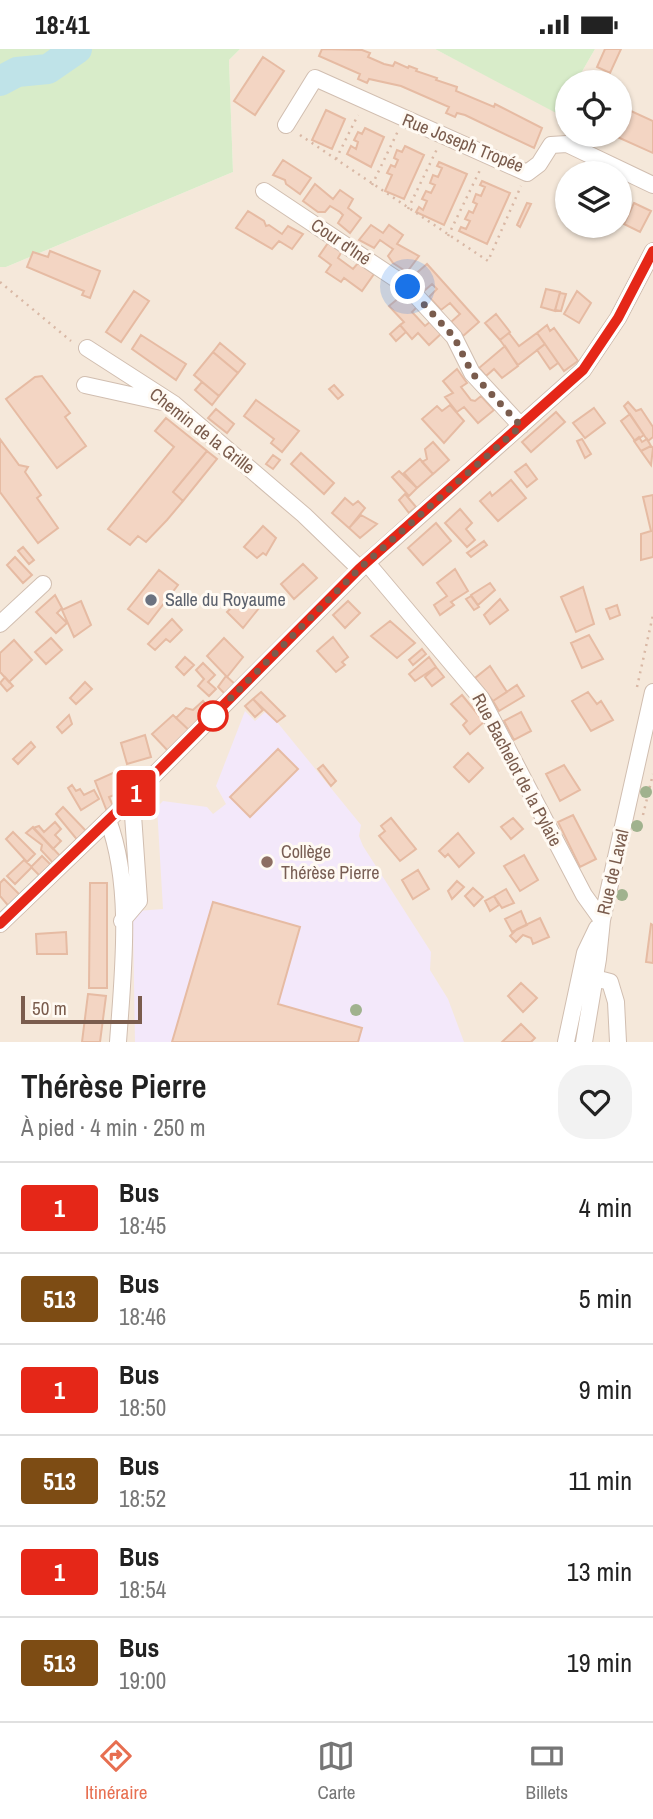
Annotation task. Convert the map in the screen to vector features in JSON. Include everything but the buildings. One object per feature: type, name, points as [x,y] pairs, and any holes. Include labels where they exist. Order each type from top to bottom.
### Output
[{"type":"street","name":"Rue Joseph Tropée","points":[[286,125],[315,78],[527,173],[539,164],[551,145],[567,143],[653,185]]},
{"type":"street","name":"Cour d'Iné","points":[[264,191],[408,287],[454,337],[472,373],[521,426]]},
{"type":"street","points":[[0,924],[129,800],[363,566],[583,370],[618,318],[653,251]]},
{"type":"street","name":"Chemin de la Grille","points":[[87,348],[174,404],[363,566]]},
{"type":"street","points":[[85,385],[174,404]]},
{"type":"street","name":"Rue Bachelot de la Pylaie","points":[[363,566],[481,698],[584,895],[602,920]]},
{"type":"street","points":[[0,624],[43,584]]},
{"type":"street","name":"Rue de Laval","points":[[584,1042],[602,920],[653,692]]},
{"type":"street","points":[[122,921],[138,901],[133,815],[129,800]]},
{"type":"street","points":[[108,820],[120,871],[122,921],[118,1042]]},
{"type":"street","points":[[566,1042],[585,953],[602,920]]},
{"type":"street","points":[[595,978],[610,982],[616,1002],[618,1042]]},
{"type":"path","points":[[336,159],[365,101]]},
{"type":"path","points":[[372,185],[404,119]]},
{"type":"path","points":[[286,125],[488,261],[527,173]]},
{"type":"path","points":[[408,209],[443,136]]},
{"type":"path","points":[[448,236],[487,156]]},
{"type":"path","points":[[0,282],[37,310],[71,341],[87,348]]},
{"type":"shaded area","points":[[240,49],[435,49],[555,111],[555,147],[632,147],[632,70],[583,70],[595,49],[653,49],[653,1042],[0,1042],[0,267],[6,267],[233,172],[229,60]]},
{"type":"shaded area","name":"Collège Thérèse Pierre","points":[[245,711],[255,721],[265,712],[277,722],[361,825],[359,836],[363,846],[431,952],[430,970],[448,999],[464,1042],[135,1042],[133,922],[137,911],[163,909],[157,807],[163,801],[207,807],[213,814],[226,804],[216,786]]},
{"type":"green space","points":[[0,49],[240,49],[229,60],[233,172],[6,267],[0,267]]},
{"type":"green space","points":[[435,49],[595,49],[583,70],[555,70],[555,112]]},
{"type":"waterway","points":[[0,81],[17,72],[48,69],[77,49]]},
{"type":"bus line","name":"1","points":[[0,924],[129,800],[359,569],[583,370],[618,318],[653,251]]},
{"type":"place","name":"Salle du Royaume","points":[[151,600]]},
{"type":"place","name":"Collège Thérèse Pierre","points":[[267,862]]},
{"type":"route","points":[[213,716],[359,569],[521,426],[472,373],[454,337],[408,287]]}]
